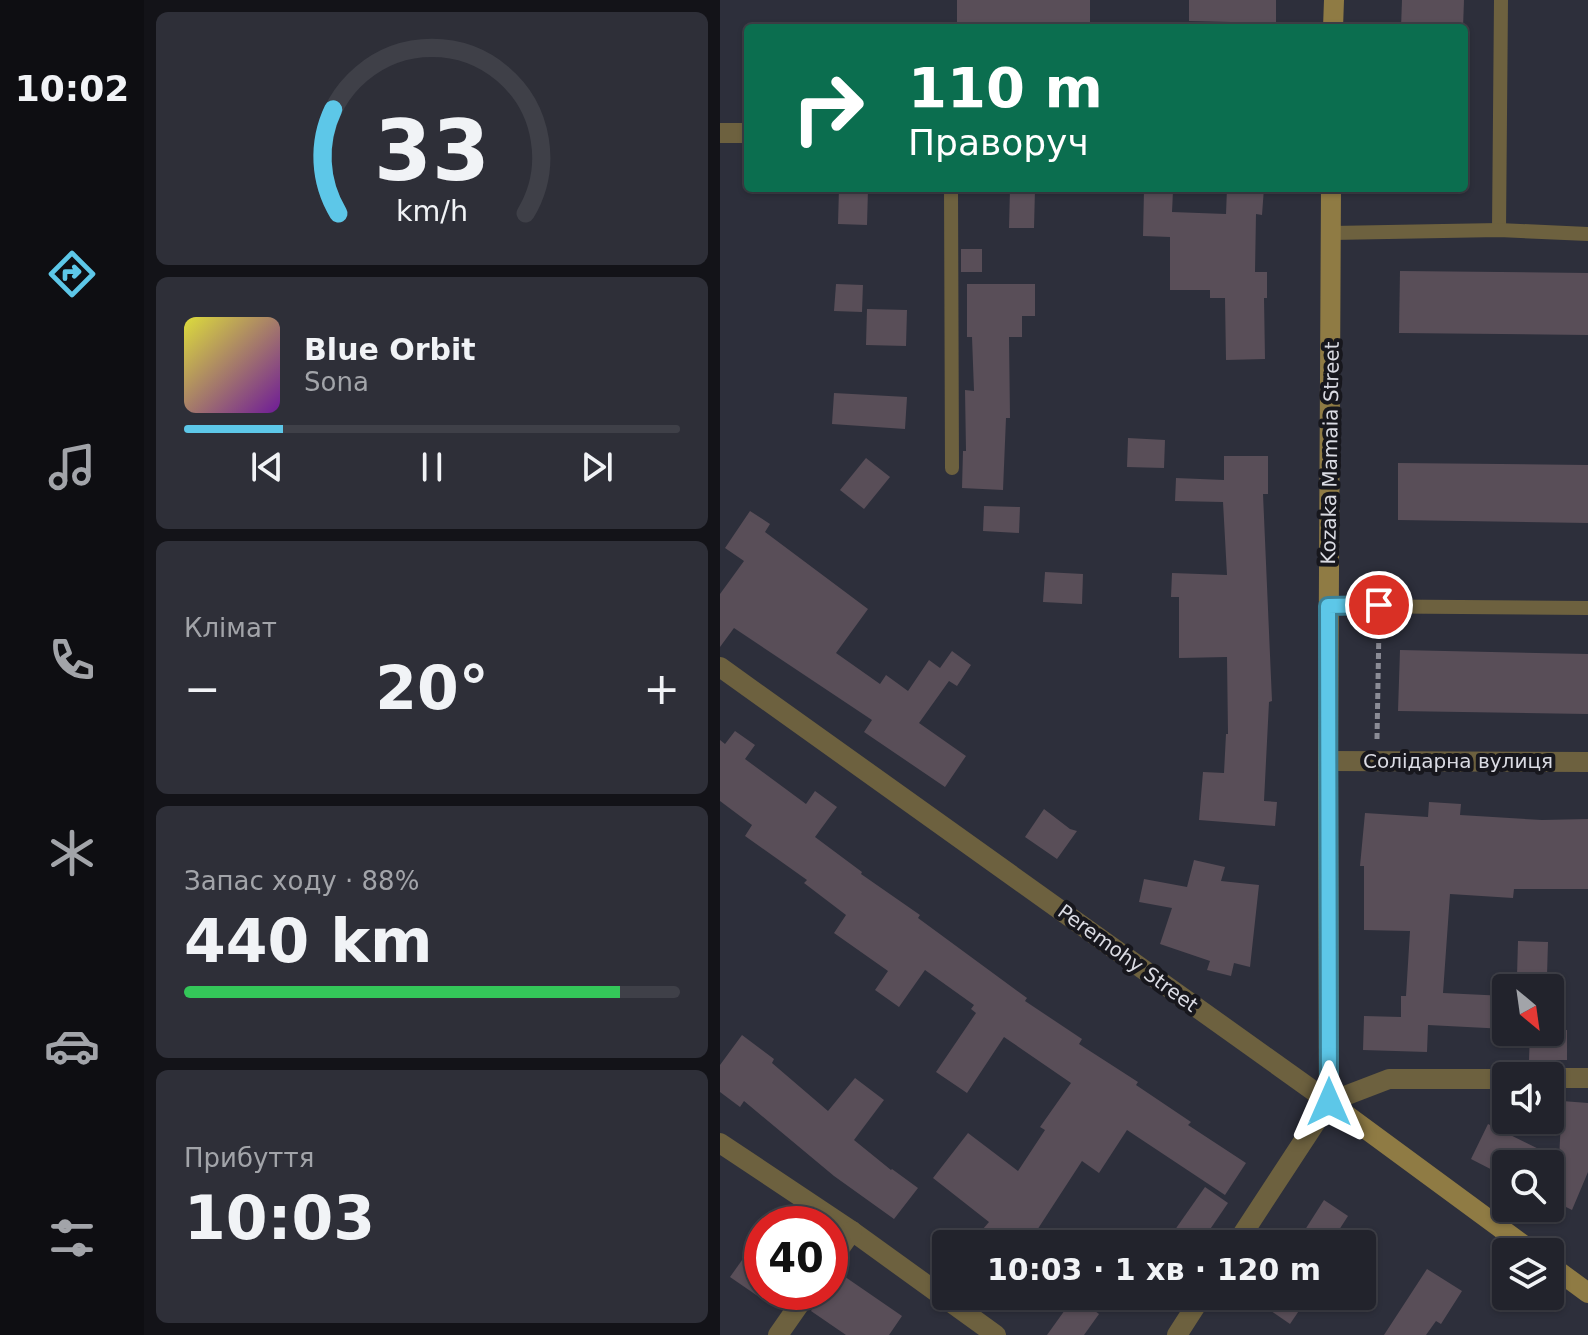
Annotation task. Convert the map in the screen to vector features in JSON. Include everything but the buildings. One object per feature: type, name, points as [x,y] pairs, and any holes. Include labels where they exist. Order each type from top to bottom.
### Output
[{"type":"street","points":[[1333,24],[1334,0]]},
{"type":"street","points":[[720,133],[744,133]]},
{"type":"street","name":"Kozaka Mamaia Street","points":[[1329,1102],[1331,192]]},
{"type":"street","name":"Peremohy Street","points":[[720,667],[1329,1102],[1514,1238]]},
{"type":"street","name":"Солідарна вулиця","points":[[1328,761],[1588,762]]},
{"type":"street","points":[[1564,1078],[1588,1078]]},
{"type":"street","points":[[1245,1230],[1329,1102],[1389,1079],[1492,1079]]},
{"type":"street","points":[[720,1143],[852,1231],[996,1335]]},
{"type":"street","points":[[848,1237],[852,1231]]},
{"type":"street","points":[[1564,1275],[1588,1293]]},
{"type":"street","points":[[778,1335],[795,1310]]},
{"type":"street","points":[[1177,1335],[1193,1310]]},
{"type":"lane","points":[[1499,230],[1501,0]]},
{"type":"lane","points":[[951,192],[952,468]]},
{"type":"lane","points":[[1332,233],[1499,230],[1588,234]]},
{"type":"lane","points":[[1328,606],[1588,608]]},
{"type":"path","points":[[1379,605],[1377,741],[1392,741]]},
{"type":"route","points":[[1329,1102],[1328,606],[1379,605]]}]
